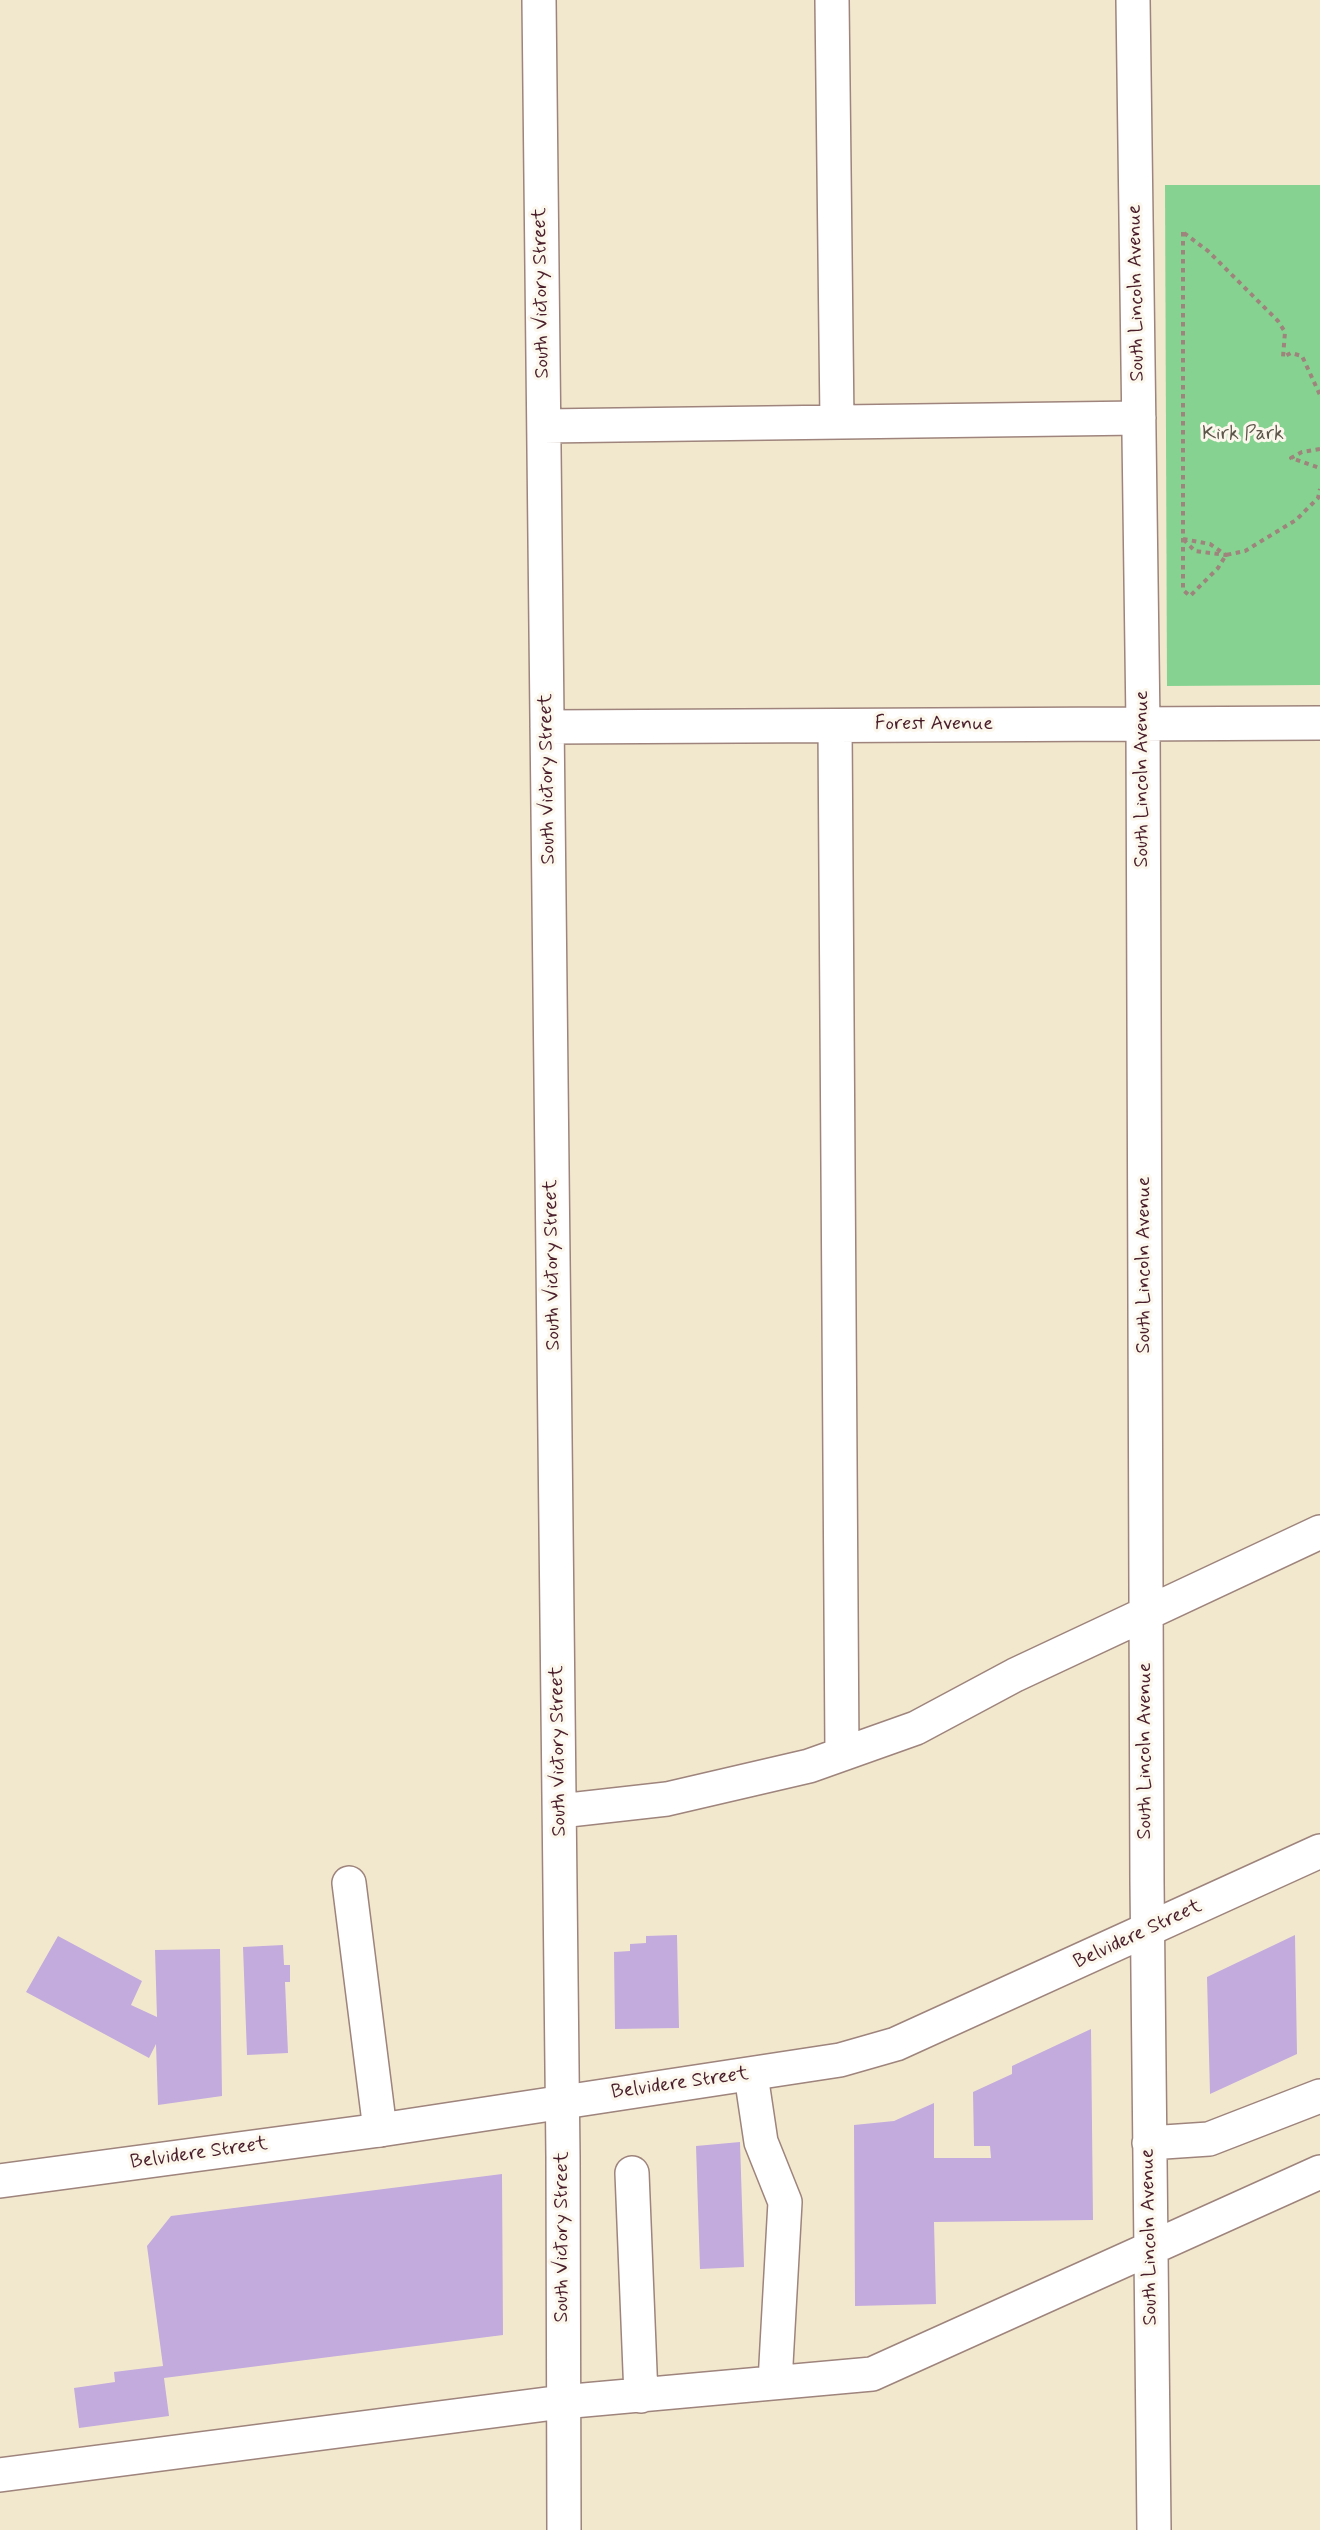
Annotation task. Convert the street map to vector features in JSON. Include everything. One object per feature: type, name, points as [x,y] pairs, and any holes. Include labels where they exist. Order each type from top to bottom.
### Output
[{"type":"street","name":"South Victory Street","points":[[539,0],[560,1811],[564,2530]]},
{"type":"street","points":[[832,0],[837,422]]},
{"type":"street","name":"South Lincoln Avenue","points":[[1133,0],[1143,724],[1147,1930],[1154,2530]]},
{"type":"street","points":[[544,426],[1139,418]]},
{"type":"street","name":"Forest Avenue","points":[[547,727],[1320,723]]},
{"type":"street","points":[[835,726],[843,1754]]},
{"type":"street","points":[[560,1811],[667,1799],[809,1766],[916,1728],[1015,1675],[1146,1616],[1320,1532]]},
{"type":"street","name":"Belvidere Street","points":[[0,2181],[380,2130],[562,2100],[751,2075],[840,2060],[896,2044],[1320,1851]]},
{"type":"street","points":[[350,1882],[380,2130]]},
{"type":"street","points":[[751,2075],[761,2142],[784,2202],[775,2382]]},
{"type":"street","points":[[1149,2143],[1209,2139],[1320,2096]]},
{"type":"street","points":[[0,2475],[562,2402],[872,2374],[1320,2172]]},
{"type":"street","points":[[632,2173],[641,2396]]},
{"type":"path","points":[[1226,555],[1218,568],[1190,596],[1183,590],[1183,232],[1208,251],[1278,321],[1285,332],[1283,357],[1291,353],[1302,356],[1320,395]]},
{"type":"path","points":[[1320,449],[1302,452],[1291,458],[1320,468]]},
{"type":"path","points":[[1183,539],[1195,550],[1226,555],[1245,551],[1296,520],[1318,498],[1320,489]]},
{"type":"path","points":[[1183,539],[1210,544],[1226,555]]},
{"type":"green space","name":"Kirk Park","points":[[1165,185],[1320,185],[1320,685],[1167,686]]},
{"type":"building","points":[[677,1935],[679,2028],[615,2029],[614,1952],[630,1951],[630,1944],[646,1943],[646,1936]]},
{"type":"building","points":[[1295,1935],[1297,2054],[1210,2094],[1207,1977]]},
{"type":"building","points":[[58,1936],[142,1981],[131,2005],[157,2017],[155,1950],[220,1949],[222,2096],[158,2105],[156,2044],[149,2058],[26,1992]]},
{"type":"building","points":[[283,1945],[284,1965],[290,1965],[290,1982],[285,1982],[288,2053],[247,2055],[243,1947]]},
{"type":"building","points":[[1091,2029],[1093,2220],[934,2222],[936,2304],[855,2306],[854,2125],[894,2121],[934,2103],[934,2158],[991,2158],[990,2146],[974,2146],[973,2092],[1012,2074],[1012,2066]]},
{"type":"building","points":[[740,2142],[744,2267],[700,2269],[696,2146]]},
{"type":"building","points":[[502,2174],[503,2335],[164,2378],[169,2416],[79,2428],[74,2388],[115,2382],[114,2372],[163,2366],[147,2246],[171,2216]]}]
